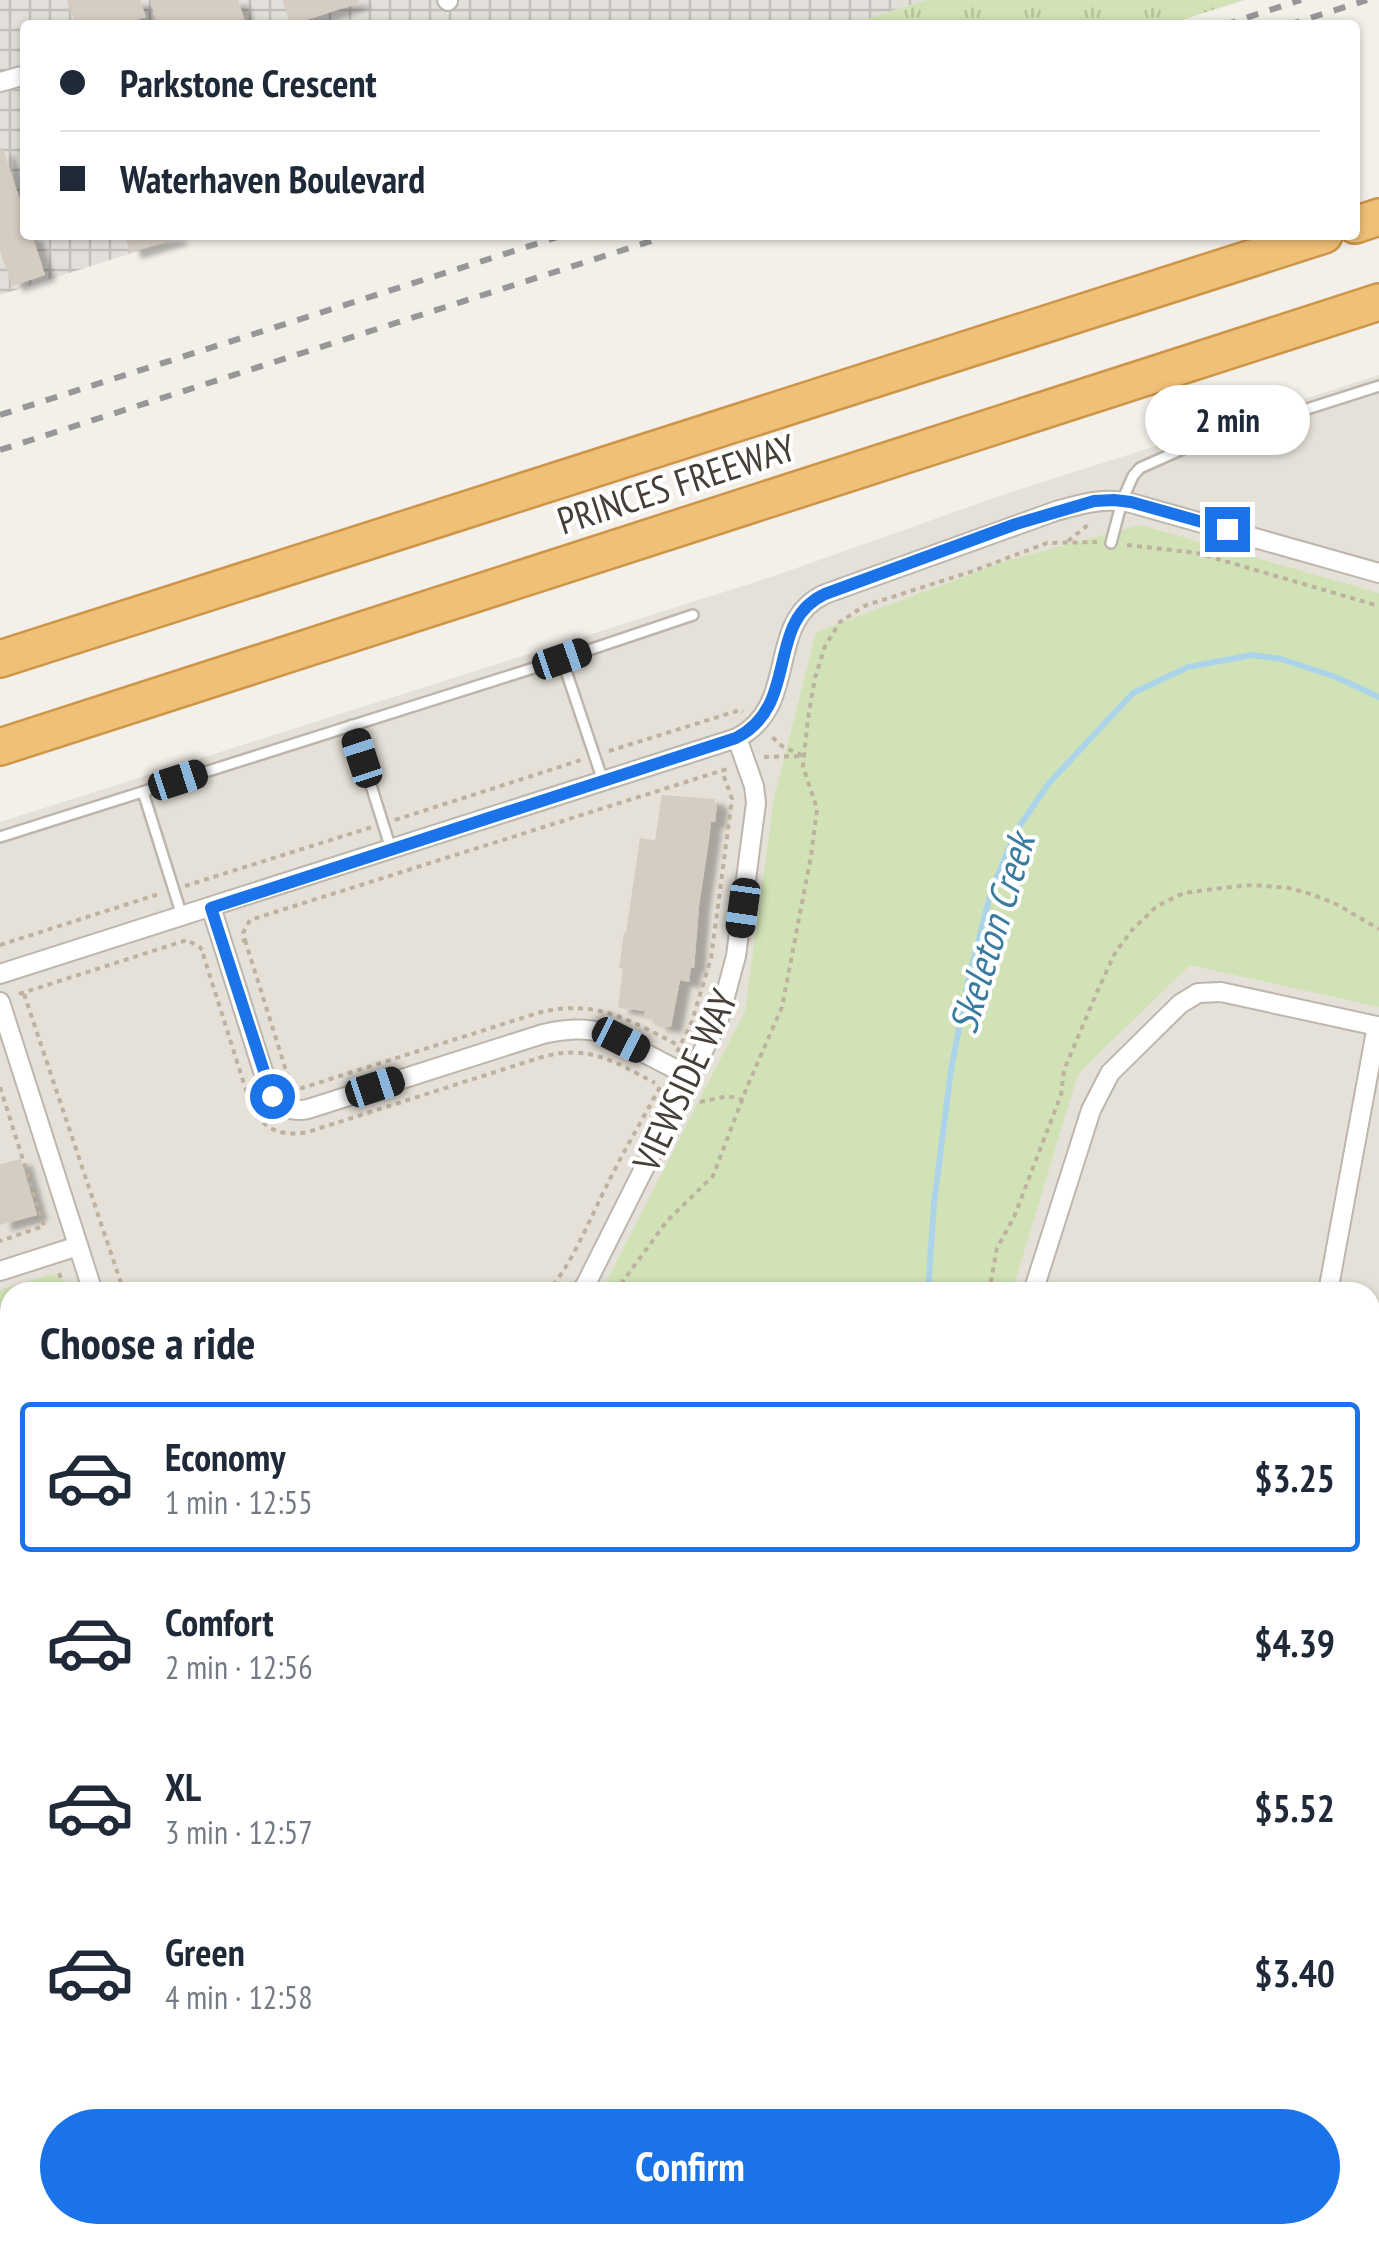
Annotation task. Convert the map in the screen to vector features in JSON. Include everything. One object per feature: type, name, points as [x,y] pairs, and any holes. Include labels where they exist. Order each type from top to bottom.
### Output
[{"type":"highway","name":"PRINCES FREEWAY","points":[[0,659],[1308,240]]},
{"type":"highway","name":"PRINCES FREEWAY","points":[[0,747],[1379,302]]},
{"type":"street","points":[[0,974],[736,738],[766,714],[795,622],[808,603],[1042,516],[1094,501],[1122,501],[1379,574]]},
{"type":"street","name":"VIEWSIDE WAY","points":[[587,1282],[719,1020],[736,956],[756,813],[754,786],[736,738]]},
{"type":"street","points":[[211,908],[269,1090],[277,1102],[290,1110],[300,1111],[543,1034],[570,1029],[607,1034],[690,1078]]},
{"type":"street","points":[[1036,1282],[1091,1110],[1110,1072],[1188,997],[1221,992],[1378,1027],[1330,1282]]},
{"type":"street","points":[[6,999],[90,1282]]},
{"type":"street","points":[[0,1270],[78,1246]]},
{"type":"lane","points":[[1111,544],[1122,501],[1140,468],[1185,448],[1379,386]]},
{"type":"lane","points":[[0,837],[693,616]]},
{"type":"lane","points":[[562,659],[603,781]]},
{"type":"lane","points":[[352,724],[392,849]]},
{"type":"lane","points":[[143,792],[182,916]]},
{"type":"path","points":[[622,1282],[667,1221],[713,1176],[782,1007],[817,808],[803,756],[815,678],[825,646],[840,622],[864,606],[1047,543],[1084,541],[1197,553],[1379,606]]},
{"type":"path","points":[[757,724],[782,746],[803,756]]},
{"type":"path","points":[[680,1046],[614,1013],[567,1007],[540,1012],[302,1088],[288,1080],[242,933],[250,920],[744,761],[803,756]]},
{"type":"path","points":[[6,999],[187,940],[200,947],[203,954],[245,940]]},
{"type":"path","points":[[23,992],[121,1282]]},
{"type":"path","points":[[0,1087],[44,1226],[0,1240]]},
{"type":"shaded area","points":[[0,0],[926,0],[864,20],[20,20],[20,240],[173,240],[0,295]]},
{"type":"shaded area","points":[[1379,375],[1379,1282],[0,1282],[0,822],[777,575],[1011,492]]},
{"type":"green space","points":[[926,0],[1244,0],[1182,20],[864,20]]},
{"type":"green space","points":[[1140,525],[1379,593],[1379,1007],[1190,965],[1078,1074],[1015,1282],[606,1282],[745,1011],[774,798],[816,632],[1006,561]]},
{"type":"green space","points":[[52,1274],[65,1282],[26,1282]]},
{"type":"building","points":[[67,0],[140,0],[146,17],[136,20],[74,20]]},
{"type":"building","points":[[150,0],[238,0],[244,20],[156,20]]},
{"type":"building","points":[[282,0],[359,3],[306,20],[289,20]]},
{"type":"building","points":[[3,149],[20,200],[20,240],[34,240],[45,275],[12,286],[0,251]]},
{"type":"building","points":[[126,240],[173,240],[130,253]]},
{"type":"building","points":[[662,795],[714,799],[717,803],[699,906],[694,968],[691,967],[689,982],[680,980],[671,1027],[655,1025],[656,1020],[644,1018],[645,1011],[618,1008],[623,969],[619,968],[640,838],[655,840]]},
{"type":"building","points":[[21,1159],[37,1215],[0,1225],[0,1164]]},
{"type":"waterway","name":"Skeleton Creek","points":[[929,1282],[951,1070],[969,977],[991,892],[1016,831],[1049,783],[1133,693],[1188,667],[1252,655],[1281,659],[1336,677],[1379,697]]},
{"type":"railway","points":[[1239,20],[1301,0]]},
{"type":"railway","points":[[1304,20],[1367,0]]},
{"type":"railway","points":[[0,415],[548,240]]},
{"type":"railway","points":[[0,450],[654,240]]},
{"type":"route","points":[[272,1096],[211,908],[748,732],[766,714],[799,614],[808,603],[825,594],[1016,524],[1094,501],[1131,502],[1227,529]]}]
